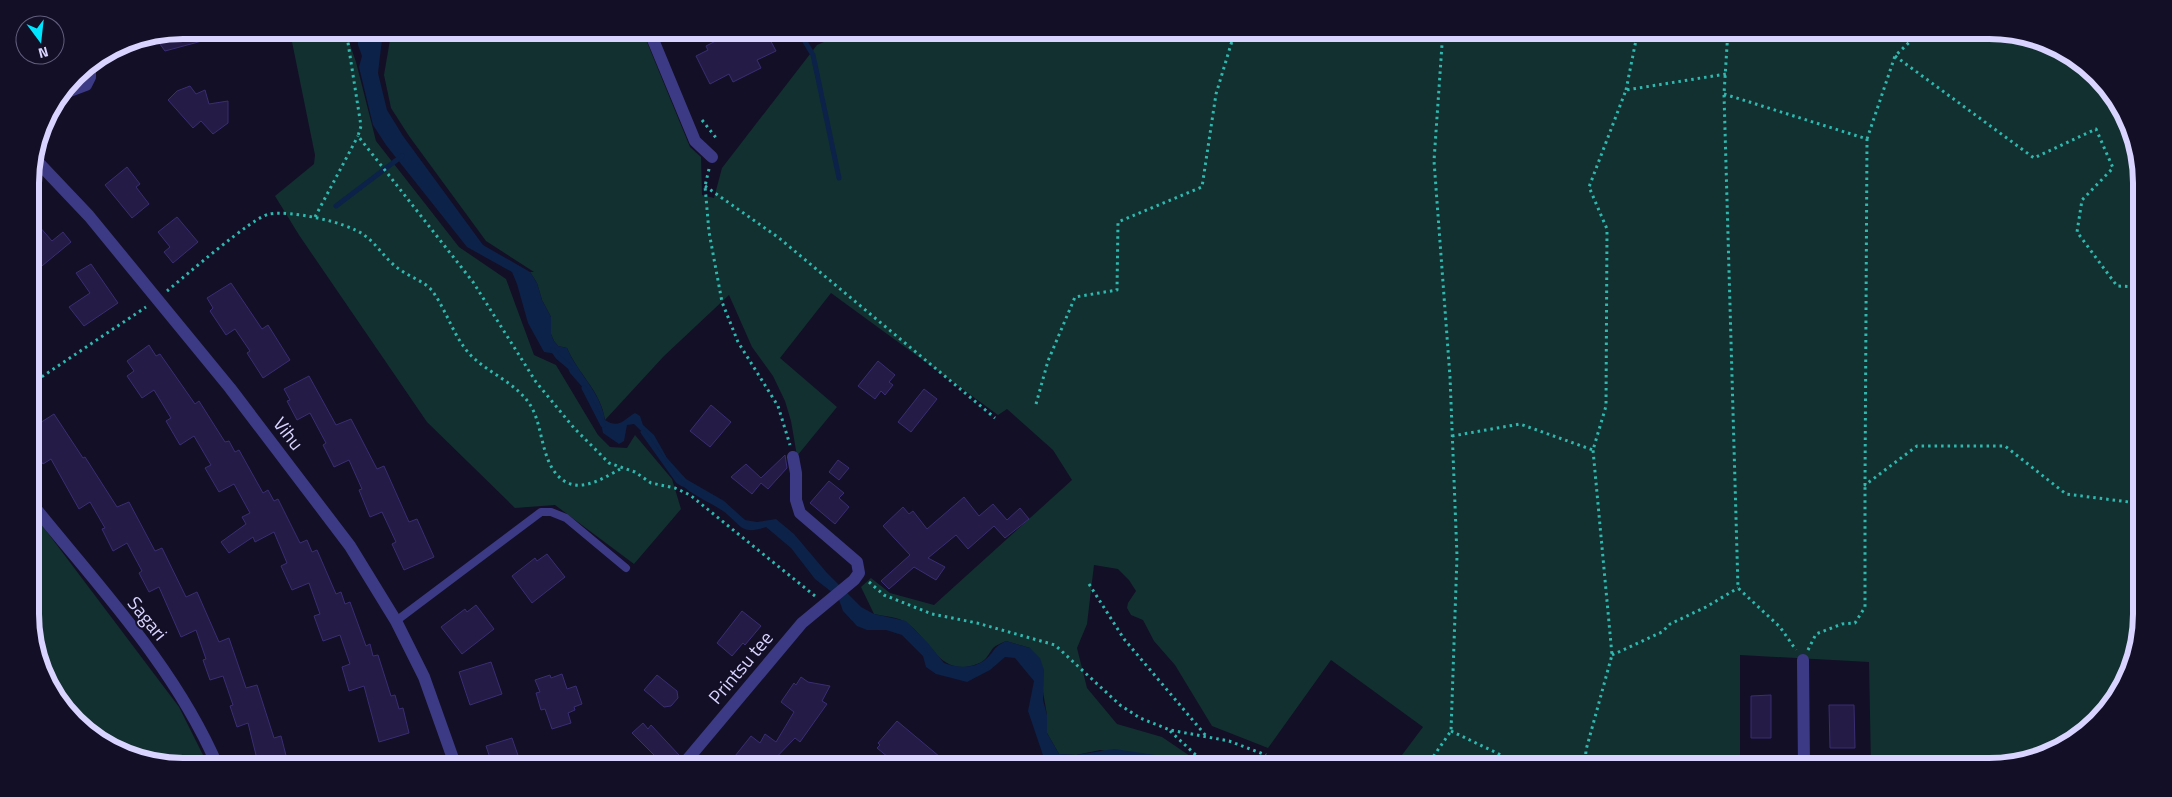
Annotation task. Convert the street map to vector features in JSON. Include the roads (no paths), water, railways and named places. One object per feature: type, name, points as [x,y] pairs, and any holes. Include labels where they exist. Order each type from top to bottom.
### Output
[{"type":"street","points":[[653,39],[695,141],[712,157]]},
{"type":"street","points":[[72,90],[86,85],[90,73]]},
{"type":"street","name":"Vihu","points":[[40,164],[89,216],[230,388],[350,546],[396,621],[424,677],[453,758]]},
{"type":"street","name":"Printsu tee","points":[[689,758],[802,623],[845,587],[858,573],[857,562],[800,513],[796,500],[796,474],[793,457]]},
{"type":"street","name":"Sagari","points":[[39,513],[154,656],[206,741],[214,758]]},
{"type":"street","points":[[1803,660],[1804,758]]},
{"type":"lane","points":[[396,621],[541,512],[552,512],[566,518],[626,568]]},
{"type":"water","points":[[358,39],[382,39],[378,73],[387,110],[403,136],[483,245],[530,272],[537,283],[542,300],[551,317],[551,334],[554,341],[558,346],[567,348],[599,401],[605,420],[617,424],[635,413],[640,416],[643,425],[654,435],[667,458],[686,479],[724,501],[745,520],[757,522],[776,519],[794,534],[827,573],[861,607],[874,614],[906,621],[944,663],[960,667],[977,665],[986,659],[996,647],[1006,641],[1030,648],[1040,658],[1044,670],[1043,700],[1047,715],[1047,733],[1059,754],[1076,755],[1114,749],[1170,758],[1120,758],[1113,756],[1107,758],[1044,758],[1028,711],[1034,681],[1015,658],[1005,657],[990,670],[967,682],[936,674],[926,667],[923,656],[902,635],[886,630],[867,630],[857,626],[843,611],[838,597],[815,579],[791,548],[766,527],[751,530],[741,527],[723,511],[684,487],[676,479],[658,449],[634,424],[627,425],[624,441],[619,444],[603,433],[600,418],[595,407],[585,390],[570,373],[564,360],[558,354],[544,352],[528,323],[512,272],[467,247],[386,145],[373,125],[359,67],[362,56]]},
{"type":"waterway","points":[[803,39],[813,55],[839,178]]},
{"type":"waterway","points":[[336,206],[402,156]]},
{"type":"waterway","points":[[553,350],[570,367]]},
{"type":"waterway","points":[[584,388],[603,425]]},
{"type":"waterway","points":[[643,432],[678,481],[683,484]]}]
